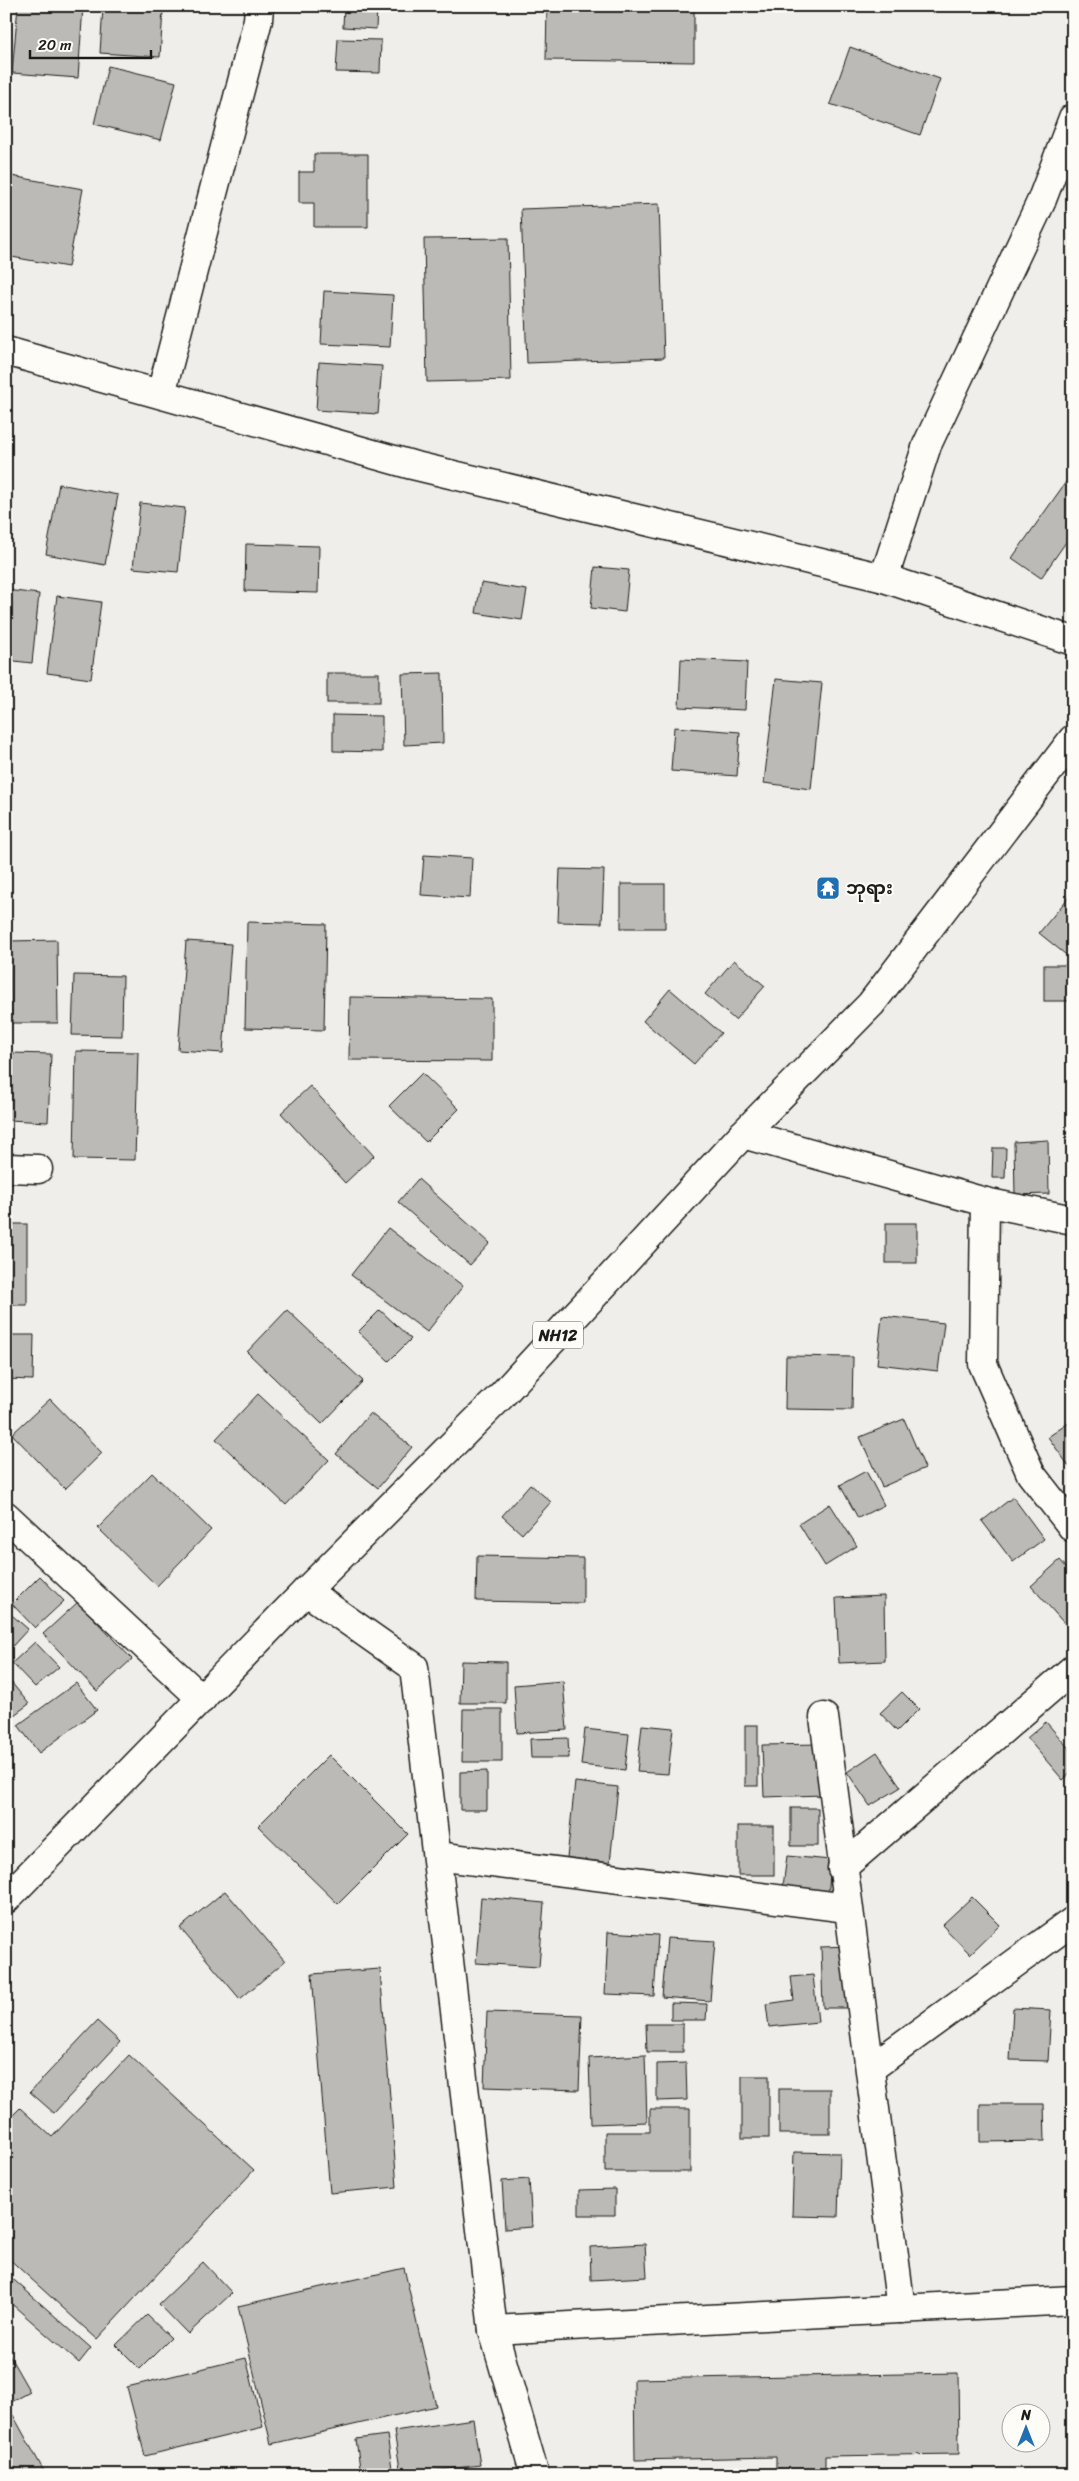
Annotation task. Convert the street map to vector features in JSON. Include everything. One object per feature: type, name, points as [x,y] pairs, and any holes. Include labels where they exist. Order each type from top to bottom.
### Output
[{"type":"main road","points":[[161,394],[258,20],[259,6]]},
{"type":"main road","points":[[884,578],[927,445],[1041,202],[1073,118]]},
{"type":"main road","points":[[6,351],[412,465],[884,578],[1073,641]]},
{"type":"main road","name":"NH12","points":[[6,1899],[306,1591],[501,1396],[743,1134],[871,1004],[1073,739]]},
{"type":"main road","points":[[743,1134],[985,1202],[1073,1220]]},
{"type":"main road","points":[[6,1168],[38,1169]]},
{"type":"main road","points":[[985,1202],[983,1364],[1031,1474],[1073,1528]]},
{"type":"main road","points":[[6,1516],[202,1699]]},
{"type":"main road","points":[[306,1591],[414,1667],[493,2330],[535,2475]]},
{"type":"main road","points":[[842,1868],[1073,1669]]},
{"type":"main road","points":[[824,1717],[847,1908],[871,2068],[901,2309]]},
{"type":"main road","points":[[437,1856],[847,1908]]},
{"type":"main road","points":[[871,2068],[1073,1921]]},
{"type":"main road","points":[[493,2330],[1073,2300]]},
{"type":"building","points":[[18,6],[83,6],[78,78],[12,73]]},
{"type":"building","points":[[344,6],[377,6],[376,29],[343,27]]},
{"type":"building","points":[[547,6],[694,6],[694,62],[546,60]]},
{"type":"building","points":[[103,7],[163,10],[160,57],[100,53]]},
{"type":"building","points":[[338,39],[381,40],[380,73],[336,72]]},
{"type":"building","points":[[850,47],[940,79],[920,135],[830,104]]},
{"type":"building","points":[[108,66],[176,82],[161,140],[94,124]]},
{"type":"building","points":[[314,154],[368,154],[368,227],[314,227],[314,203],[299,203],[299,172],[314,172]]},
{"type":"building","points":[[6,175],[83,189],[68,267],[6,256]]},
{"type":"building","points":[[659,204],[664,358],[527,363],[521,209]]},
{"type":"building","points":[[508,238],[511,380],[427,382],[424,239]]},
{"type":"building","points":[[324,291],[393,295],[390,347],[321,344]]},
{"type":"building","points":[[319,362],[382,366],[378,414],[316,410]]},
{"type":"building","points":[[1073,472],[1073,532],[1041,578],[1012,558]]},
{"type":"building","points":[[59,484],[118,495],[105,565],[46,554]]},
{"type":"building","points":[[140,503],[185,508],[178,572],[133,568]]},
{"type":"building","points":[[246,544],[319,546],[318,593],[245,591]]},
{"type":"building","points":[[595,567],[629,570],[625,612],[591,608]]},
{"type":"building","points":[[481,583],[527,590],[522,620],[476,613]]},
{"type":"building","points":[[6,590],[39,594],[32,663],[6,660]]},
{"type":"building","points":[[57,596],[101,602],[91,679],[47,673]]},
{"type":"building","points":[[681,659],[747,662],[745,710],[679,707]]},
{"type":"building","points":[[327,673],[379,673],[379,703],[327,703]]},
{"type":"building","points":[[442,673],[443,743],[404,745],[402,674]]},
{"type":"building","points":[[776,679],[822,683],[811,789],[764,783]]},
{"type":"building","points":[[333,715],[382,716],[382,752],[333,751]]},
{"type":"building","points":[[674,727],[740,732],[737,776],[671,771]]},
{"type":"building","points":[[424,855],[472,858],[470,898],[421,895]]},
{"type":"building","points":[[560,869],[604,870],[602,923],[558,922]]},
{"type":"building","points":[[621,884],[665,884],[665,928],[621,928]]},
{"type":"building","points":[[1073,892],[1073,955],[1070,958],[1039,933]]},
{"type":"building","points":[[247,922],[326,924],[324,1030],[245,1028]]},
{"type":"building","points":[[57,940],[58,1023],[11,1023],[10,941]]},
{"type":"building","points":[[186,941],[231,944],[223,1053],[178,1050]]},
{"type":"building","points":[[734,960],[765,986],[735,1020],[705,994]]},
{"type":"building","points":[[1044,965],[1073,965],[1073,1001],[1044,1001]]},
{"type":"building","points":[[74,975],[123,976],[122,1036],[72,1035]]},
{"type":"building","points":[[670,989],[721,1033],[694,1064],[643,1021]]},
{"type":"building","points":[[350,997],[492,999],[492,1061],[349,1060]]},
{"type":"building","points":[[76,1051],[138,1052],[135,1160],[74,1159]]},
{"type":"building","points":[[11,1053],[51,1054],[48,1122],[8,1120]]},
{"type":"building","points":[[422,1073],[459,1109],[426,1142],[389,1106]]},
{"type":"building","points":[[310,1086],[374,1156],[345,1183],[281,1113]]},
{"type":"building","points":[[1048,1140],[1049,1194],[1015,1195],[1014,1142]]},
{"type":"building","points":[[993,1148],[1006,1148],[1005,1178],[992,1178]]},
{"type":"building","points":[[418,1179],[490,1243],[470,1265],[398,1202]]},
{"type":"building","points":[[886,1223],[917,1223],[917,1263],[886,1263]]},
{"type":"building","points":[[6,1224],[27,1224],[27,1305],[6,1305]]},
{"type":"building","points":[[388,1228],[463,1286],[427,1332],[351,1275]]},
{"type":"building","points":[[287,1310],[363,1381],[322,1424],[247,1352]]},
{"type":"building","points":[[380,1310],[411,1339],[389,1361],[358,1332]]},
{"type":"building","points":[[882,1316],[944,1323],[938,1371],[877,1364]]},
{"type":"building","points":[[6,1335],[34,1335],[33,1380],[6,1379]]},
{"type":"building","points":[[786,1356],[853,1357],[852,1410],[785,1409]]},
{"type":"building","points":[[258,1394],[329,1460],[286,1505],[216,1439]]},
{"type":"building","points":[[50,1399],[102,1453],[65,1489],[12,1434]]},
{"type":"building","points":[[370,1413],[412,1447],[378,1488],[336,1454]]},
{"type":"building","points":[[904,1419],[925,1468],[882,1487],[860,1437]]},
{"type":"building","points":[[1073,1420],[1073,1468],[1071,1469],[1048,1437]]},
{"type":"building","points":[[866,1471],[884,1505],[858,1518],[840,1485]]},
{"type":"building","points":[[152,1473],[211,1530],[157,1586],[98,1528]]},
{"type":"building","points":[[530,1484],[551,1502],[522,1534],[502,1516]]},
{"type":"building","points":[[1013,1497],[1044,1539],[1013,1562],[982,1521]]},
{"type":"building","points":[[830,1504],[857,1546],[825,1566],[799,1524]]},
{"type":"building","points":[[477,1556],[583,1558],[583,1603],[476,1601]]},
{"type":"building","points":[[1060,1560],[1073,1575],[1073,1629],[1071,1631],[1031,1586]]},
{"type":"building","points":[[40,1576],[64,1601],[35,1628],[12,1604]]},
{"type":"building","points":[[884,1596],[885,1661],[839,1663],[836,1598]]},
{"type":"building","points":[[78,1602],[132,1659],[97,1691],[43,1634]]},
{"type":"building","points":[[6,1610],[28,1629],[8,1651],[6,1649]]},
{"type":"building","points":[[35,1642],[59,1667],[35,1687],[12,1663]]},
{"type":"building","points":[[461,1661],[506,1662],[506,1703],[460,1703]]},
{"type":"building","points":[[6,1676],[29,1704],[6,1721]]},
{"type":"building","points":[[563,1681],[567,1730],[517,1733],[514,1685]]},
{"type":"building","points":[[76,1683],[97,1710],[39,1753],[18,1725]]},
{"type":"building","points":[[902,1692],[919,1709],[897,1731],[880,1713]]},
{"type":"building","points":[[463,1709],[502,1709],[502,1762],[462,1762]]},
{"type":"building","points":[[1046,1722],[1073,1753],[1073,1771],[1063,1780],[1027,1738]]},
{"type":"building","points":[[642,1725],[673,1728],[668,1774],[637,1772]]},
{"type":"building","points":[[745,1725],[758,1725],[758,1786],[745,1786]]},
{"type":"building","points":[[585,1729],[629,1734],[625,1770],[581,1765]]},
{"type":"building","points":[[568,1738],[569,1758],[531,1758],[530,1739]]},
{"type":"building","points":[[821,1744],[823,1795],[764,1797],[762,1745]]},
{"type":"building","points":[[877,1752],[901,1787],[870,1806],[847,1772]]},
{"type":"building","points":[[329,1755],[408,1834],[338,1904],[258,1826]]},
{"type":"building","points":[[487,1771],[487,1810],[460,1810],[460,1772]]},
{"type":"building","points":[[575,1782],[618,1787],[610,1863],[567,1858]]},
{"type":"building","points":[[791,1808],[818,1808],[818,1846],[791,1846]]},
{"type":"building","points":[[738,1826],[774,1826],[774,1875],[738,1875]]},
{"type":"building","points":[[787,1856],[831,1860],[828,1899],[782,1894]]},
{"type":"building","points":[[225,1891],[285,1961],[240,1999],[180,1928]]},
{"type":"building","points":[[481,1897],[544,1903],[539,1967],[476,1963]]},
{"type":"building","points":[[972,1897],[1000,1925],[970,1954],[942,1925]]},
{"type":"building","points":[[608,1932],[658,1935],[654,1996],[605,1994]]},
{"type":"building","points":[[667,1938],[715,1941],[710,2001],[662,1997]]},
{"type":"building","points":[[849,1946],[851,2008],[823,2008],[821,1947]]},
{"type":"building","points":[[380,1969],[397,2187],[330,2193],[312,1974]]},
{"type":"building","points":[[813,1975],[818,2022],[769,2027],[766,2004],[794,2000],[791,1977]]},
{"type":"building","points":[[671,2003],[707,2004],[706,2020],[671,2020]]},
{"type":"building","points":[[1013,2008],[1051,2010],[1048,2061],[1010,2060]]},
{"type":"building","points":[[487,2012],[582,2015],[579,2090],[484,2087]]},
{"type":"building","points":[[97,2021],[120,2042],[54,2113],[30,2092]]},
{"type":"building","points":[[646,2024],[683,2024],[683,2052],[647,2052]]},
{"type":"building","points":[[129,2055],[254,2170],[97,2339],[6,2256],[6,2122],[20,2108],[52,2137]]},
{"type":"building","points":[[645,2055],[647,2122],[591,2124],[589,2058]]},
{"type":"building","points":[[686,2063],[687,2100],[657,2101],[657,2064]]},
{"type":"building","points":[[742,2076],[769,2076],[769,2138],[742,2138]]},
{"type":"building","points":[[779,2089],[830,2089],[830,2134],[779,2134]]},
{"type":"building","points":[[980,2104],[1044,2104],[1045,2141],[980,2142]]},
{"type":"building","points":[[650,2109],[690,2109],[690,2172],[605,2172],[605,2132],[650,2132]]},
{"type":"building","points":[[794,2152],[840,2153],[838,2217],[792,2216]]},
{"type":"building","points":[[529,2179],[532,2227],[505,2229],[502,2181]]},
{"type":"building","points":[[615,2189],[615,2215],[579,2215],[579,2190]]},
{"type":"building","points":[[645,2244],[647,2277],[591,2280],[590,2247]]},
{"type":"building","points":[[203,2262],[232,2293],[188,2334],[159,2304]]},
{"type":"building","points":[[404,2268],[436,2406],[271,2444],[238,2306]]},
{"type":"building","points":[[6,2273],[91,2348],[79,2363],[6,2299]]},
{"type":"building","points":[[147,2315],[171,2338],[140,2369],[116,2345]]},
{"type":"building","points":[[6,2350],[30,2392],[6,2405]]},
{"type":"building","points":[[246,2358],[263,2427],[145,2456],[127,2387]]},
{"type":"building","points":[[958,2373],[959,2454],[825,2456],[825,2475],[776,2475],[776,2457],[635,2460],[634,2379]]},
{"type":"building","points":[[13,2415],[46,2475],[6,2475],[6,2419]]},
{"type":"building","points":[[473,2419],[480,2465],[401,2475],[394,2431]]},
{"type":"building","points":[[387,2435],[393,2475],[361,2475],[356,2439]]},
{"type":"place","name":"ဘုရား","points":[[828,888]]}]
